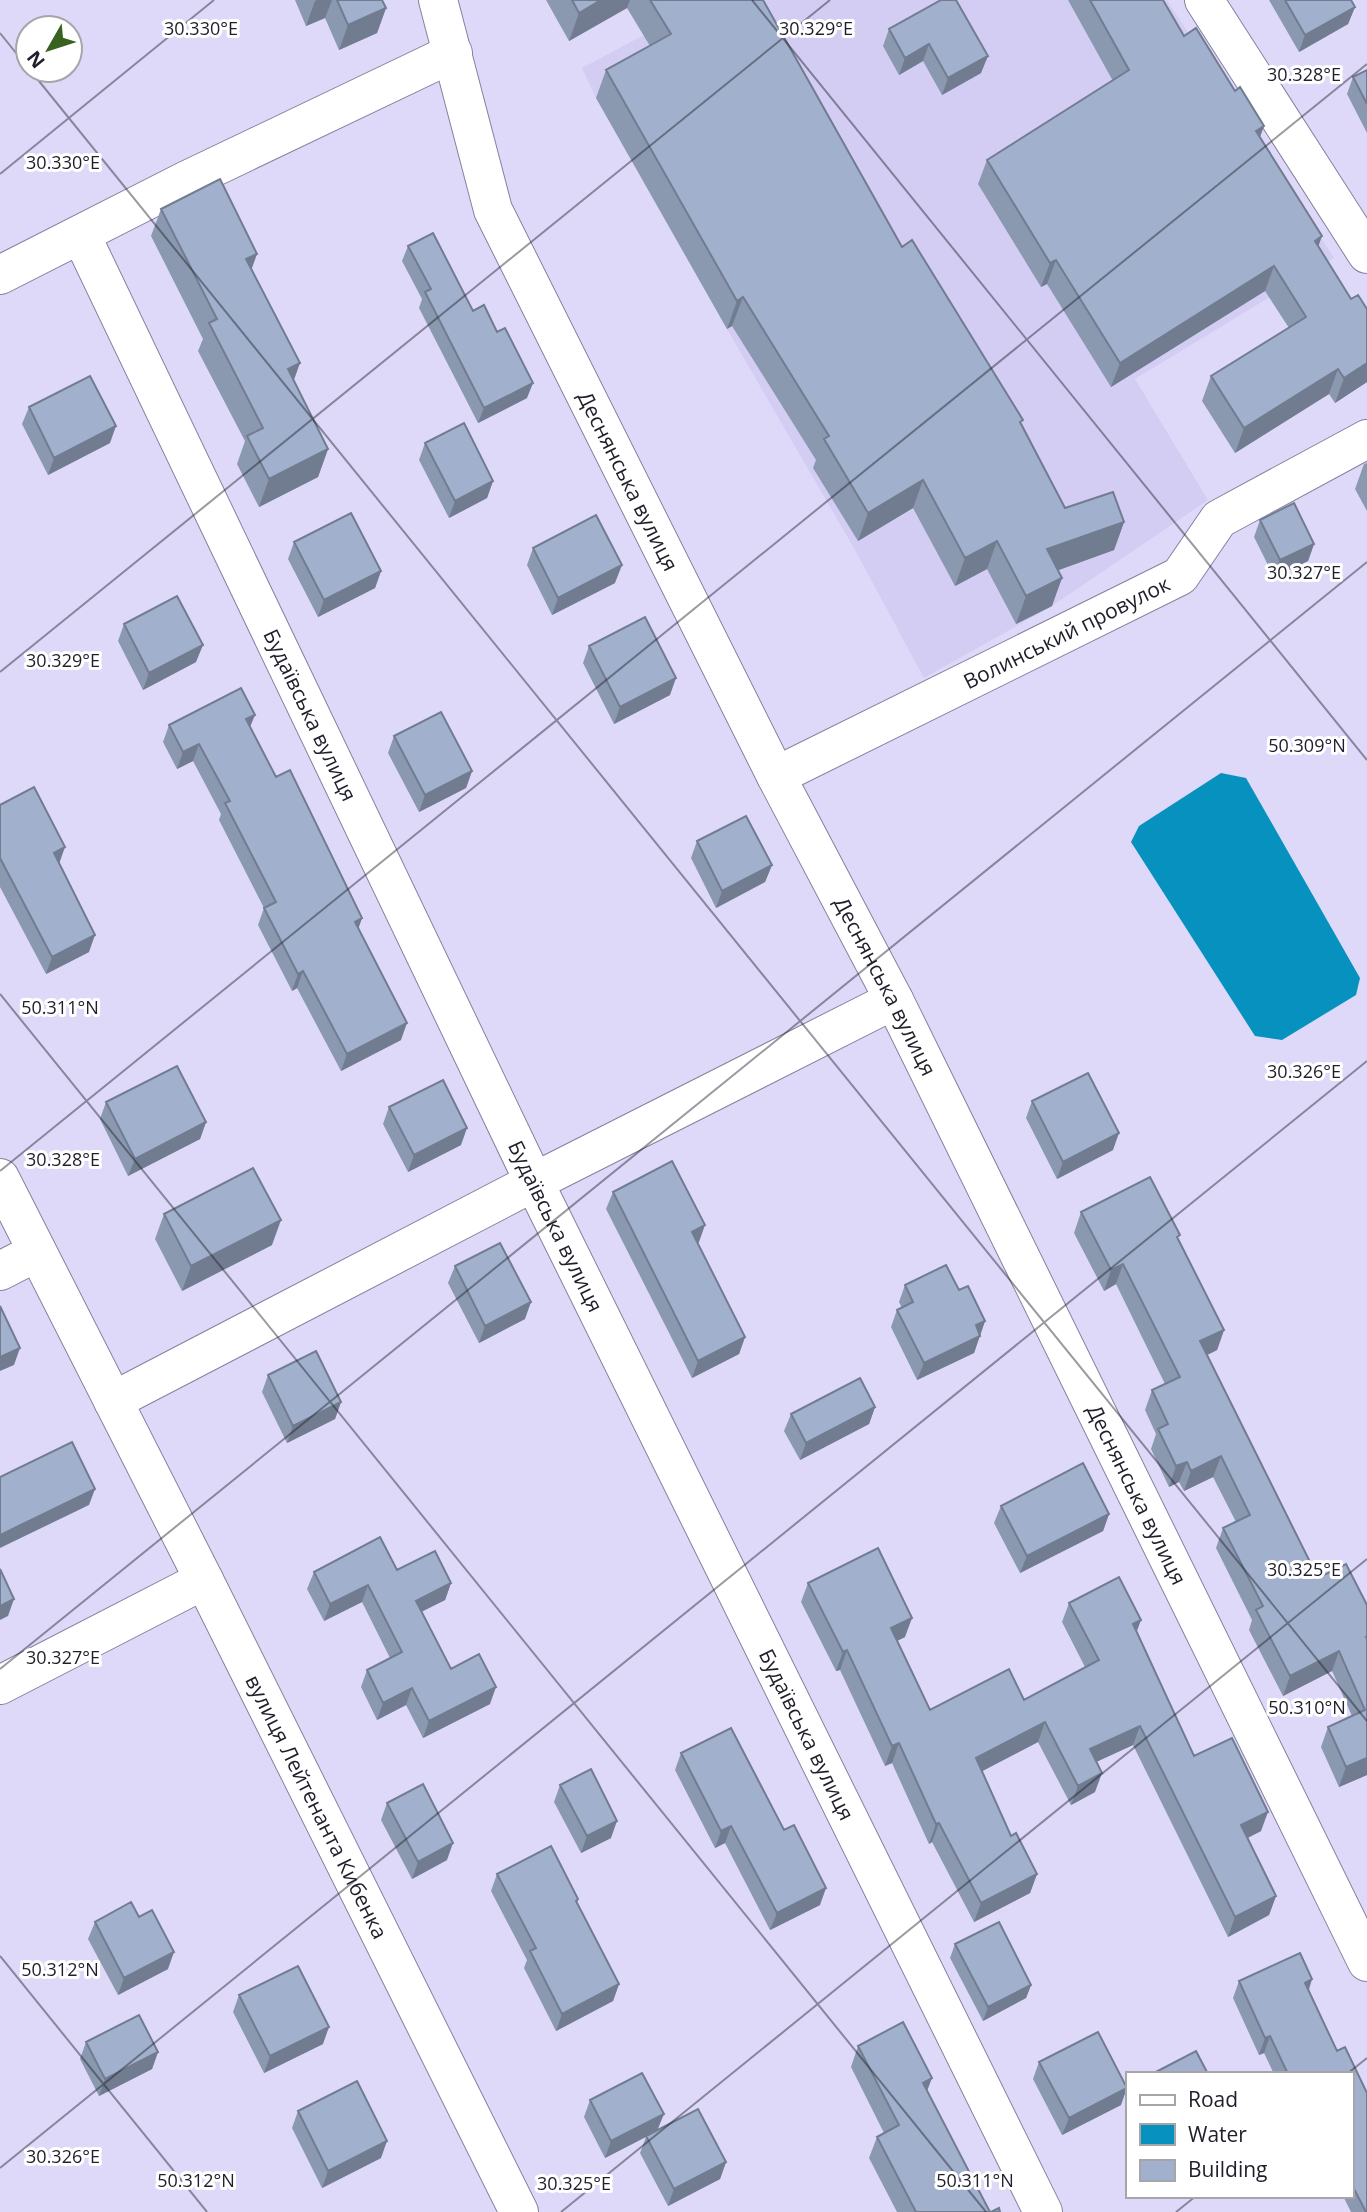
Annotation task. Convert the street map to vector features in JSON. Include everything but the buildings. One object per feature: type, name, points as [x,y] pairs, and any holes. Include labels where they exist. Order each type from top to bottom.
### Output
[{"type":"street","name":"Деснянська вулиця","points":[[438,0],[493,210],[776,776],[894,1000],[1367,1962]]},
{"type":"street","points":[[1204,0],[1367,254]]},
{"type":"street","points":[[0,275],[453,53]]},
{"type":"street","name":"Будаївська вулиця","points":[[81,235],[534,1182],[1043,2212]]},
{"type":"street","name":"Волинський провулок","points":[[776,776],[1180,576],[1219,519],[1367,439]]},
{"type":"street","points":[[113,1401],[534,1182],[894,1000]]},
{"type":"street","points":[[0,1178],[37,1252],[0,1271]]},
{"type":"street","name":"вулиця Лейтенанта Кибенка","points":[[37,1252],[519,2212]]},
{"type":"street","points":[[0,1685],[204,1580]]},
{"type":"shaded area","points":[[701,0],[1167,0],[1334,258],[1135,379],[1208,500],[1052,606],[924,678],[855,550],[596,98],[582,68],[644,35]]},
{"type":"water","points":[[1221,773],[1246,778],[1360,978],[1356,995],[1282,1040],[1255,1036],[1131,842],[1139,826]]}]
